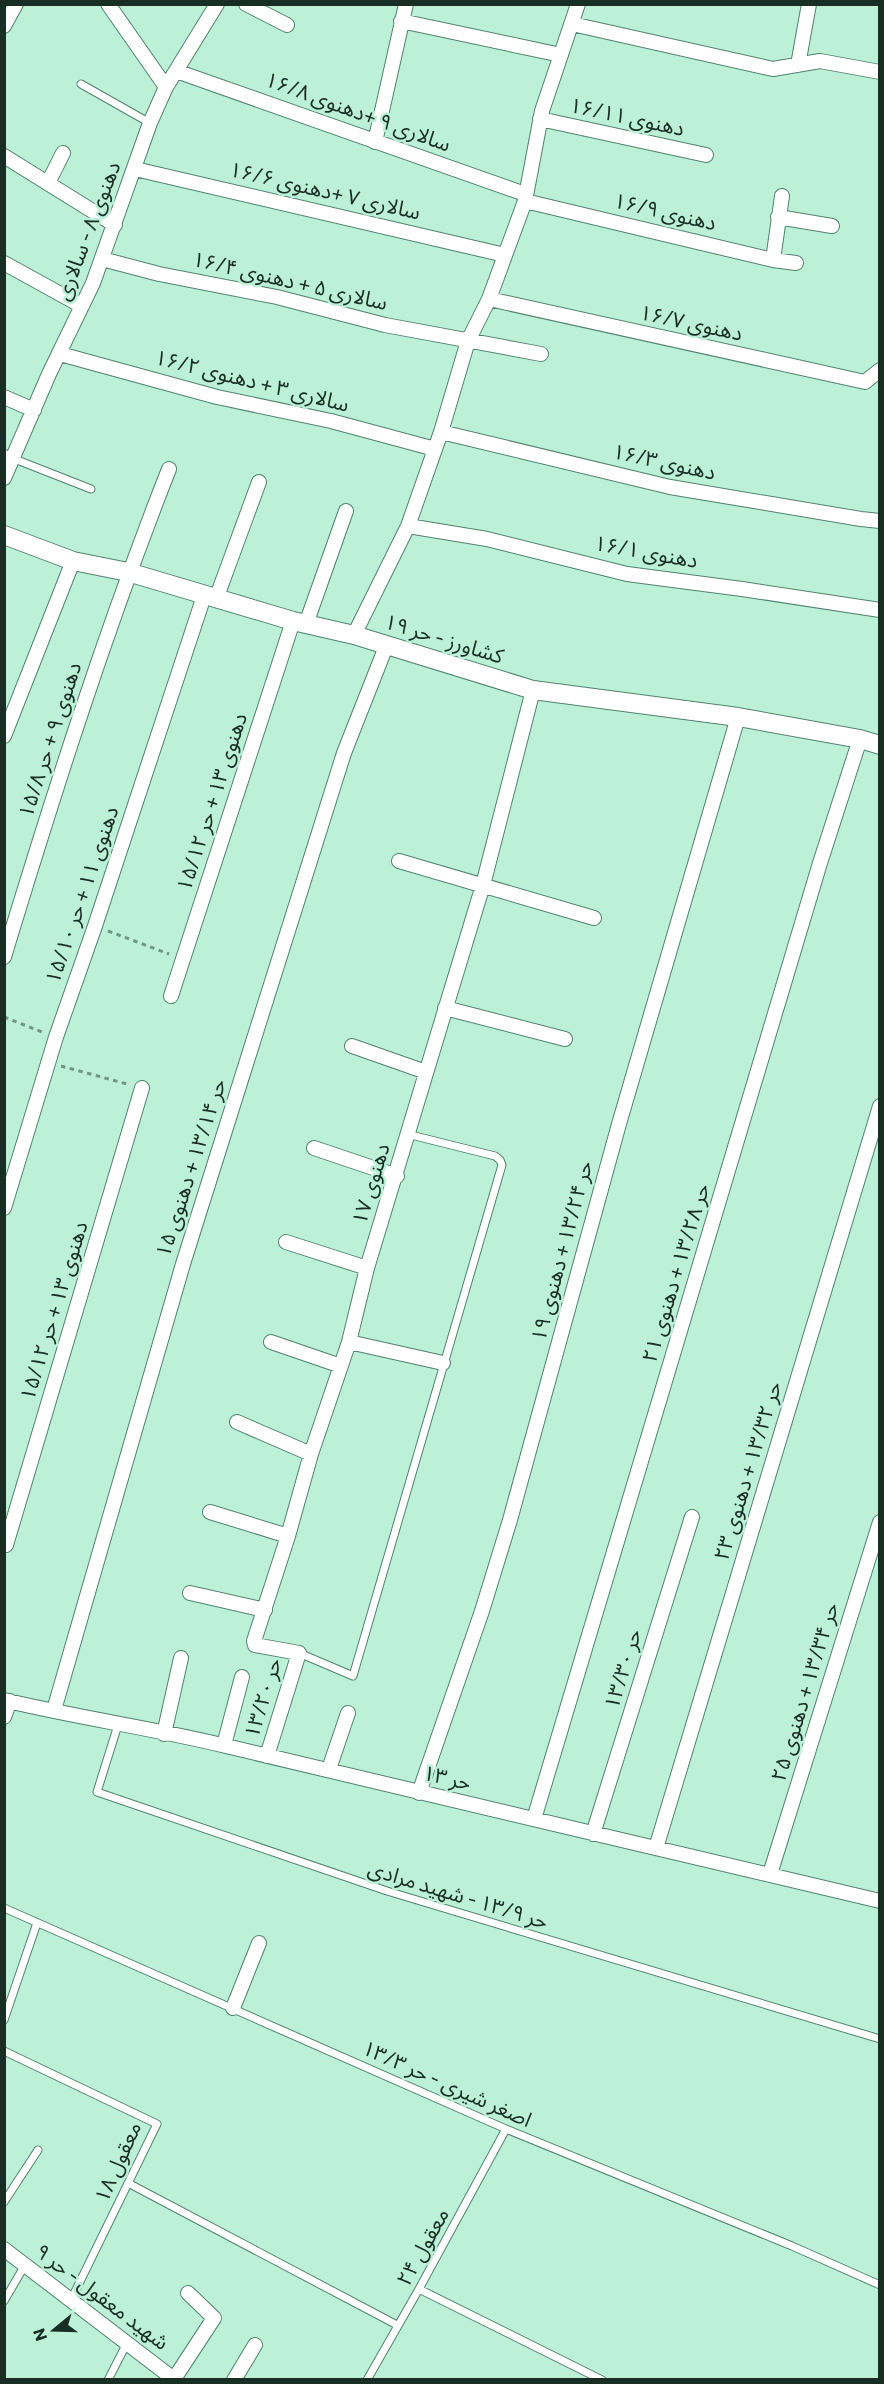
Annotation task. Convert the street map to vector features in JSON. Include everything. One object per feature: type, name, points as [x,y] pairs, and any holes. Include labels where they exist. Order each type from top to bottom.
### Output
[{"type":"street","points":[[4,26],[16,4]]},
{"type":"street","points":[[108,4],[166,87]]},
{"type":"street","name":"دهنوی ۸ - سالاری","points":[[4,478],[8,456],[34,410],[102,259],[150,123],[166,87],[217,4]]},
{"type":"street","points":[[246,4],[286,25]]},
{"type":"street","points":[[375,142],[406,4]]},
{"type":"street","points":[[354,634],[408,526],[441,432],[468,341],[489,299],[505,255],[525,197],[540,119],[578,4]]},
{"type":"street","points":[[798,64],[809,4]]},
{"type":"street","points":[[401,21],[561,55]]},
{"type":"street","points":[[572,24],[773,69],[820,61],[879,72]]},
{"type":"street","name":"سالاری ۹ +دهنوی ۱۶/۸","points":[[176,71],[525,197]]},
{"type":"street","name":"دهنوی ۱۶/۱۱","points":[[540,119],[706,155]]},
{"type":"street","points":[[48,183],[63,153]]},
{"type":"street","points":[[4,156],[115,225]]},
{"type":"street","name":"سالاری ۷ +دهنوی ۱۶/۶","points":[[135,169],[505,255]]},
{"type":"street","points":[[773,260],[782,196]]},
{"type":"street","name":"دهنوی ۱۶/۹","points":[[525,197],[773,260],[796,262]]},
{"type":"street","points":[[778,216],[832,226]]},
{"type":"street","name":"سالاری ۵ + دهنوی ۱۶/۴","points":[[102,259],[159,274],[277,297],[385,325],[541,354]]},
{"type":"street","points":[[4,263],[82,306]]},
{"type":"street","name":"دهنوی ۱۶/۷","points":[[489,299],[865,382],[879,370]]},
{"type":"street","name":"سالاری ۳ + دهنوی ۱۶/۲","points":[[60,354],[217,397],[331,421],[435,449]]},
{"type":"street","points":[[4,397],[34,410]]},
{"type":"street","name":"دهنوی ۱۶/۳","points":[[441,432],[670,487],[879,521]]},
{"type":"street","name":"دهنوی ۹ + حر ۱۵/۸","points":[[4,957],[48,812],[128,572],[169,469]]},
{"type":"street","name":"دهنوی ۱۱ + حر ۱۵/۱۰","points":[[4,1208],[56,1037],[210,598],[259,482]]},
{"type":"street","name":"دهنوی ۱۳ + حر ۱۵/۱۲","points":[[171,996],[299,622],[346,511]]},
{"type":"street","name":"دهنوی ۱۶/۱","points":[[408,526],[487,539],[627,574],[742,588],[879,610]]},
{"type":"street","name":"کشاورز - حر ۱۹","points":[[4,535],[73,561],[128,572],[210,598],[354,634],[533,690],[738,717],[860,739],[879,746]]},
{"type":"street","points":[[4,736],[73,561]]},
{"type":"street","name":"حر ۱۳/۱۴ + دهنوی ۱۵","points":[[54,1710],[183,1264],[344,753],[387,644]]},
{"type":"street","name":"دهنوی ۱۷","points":[[299,1653],[255,1645],[254,1641],[288,1536],[311,1454],[349,1342],[367,1268],[397,1176],[407,1134],[483,885],[533,690]]},
{"type":"street","name":"حر ۱۳/۲۴ + دهنوی ۱۹","points":[[419,1794],[482,1611],[510,1520],[623,1112],[738,717]]},
{"type":"street","name":"حر ۱۳/۲۸ + دهنوی ۲۱","points":[[534,1819],[813,886],[860,739]]},
{"type":"street","points":[[399,861],[594,918]]},
{"type":"street","points":[[445,1008],[565,1039]]},
{"type":"street","points":[[352,1046],[426,1072]]},
{"type":"street","name":"دهنوی ۱۳ + حر ۱۵/۱۲","points":[[6,1545],[10,1513],[142,1088]]},
{"type":"street","name":"حر ۱۳/۳۲ + دهنوی ۲۳","points":[[656,1848],[879,1106]]},
{"type":"street","points":[[314,1148],[397,1176]]},
{"type":"street","points":[[286,1242],[367,1268]]},
{"type":"street","points":[[271,1342],[341,1366]]},
{"type":"street","points":[[349,1342],[443,1363]]},
{"type":"street","points":[[237,1422],[311,1454]]},
{"type":"street","points":[[210,1512],[288,1536]]},
{"type":"street","name":"حر ۱۳/۳۰","points":[[594,1833],[692,1517]]},
{"type":"street","name":"حر ۱۳/۳۴ + دهنوی ۲۵","points":[[770,1874],[879,1522]]},
{"type":"street","points":[[190,1593],[265,1610]]},
{"type":"street","name":"حر ۱۳/۲۰","points":[[267,1756],[299,1653]]},
{"type":"street","points":[[164,1734],[181,1659]]},
{"type":"street","points":[[224,1745],[242,1677]]},
{"type":"street","points":[[4,1717],[7,1700]]},
{"type":"street","name":"حر ۱۳","points":[[7,1700],[118,1725],[224,1745],[419,1794],[879,1900]]},
{"type":"street","points":[[329,1770],[348,1713]]},
{"type":"street","points":[[233,2008],[259,1943]]},
{"type":"street","name":"شهید معقول - حر ۹","points":[[4,2249],[174,2379]]},
{"type":"street","points":[[174,2379],[214,2318],[188,2293]]},
{"type":"street","points":[[234,2379],[255,2345]]},
{"type":"lane","points":[[81,84],[150,123]]},
{"type":"lane","points":[[8,456],[91,489]]},
{"type":"lane","points":[[299,1653],[353,1676],[502,1165],[495,1156],[407,1134]]},
{"type":"lane","name":"حر ۱۳/۹ - شهید مرادی","points":[[118,1725],[98,1792],[387,1891],[879,2039]]},
{"type":"lane","name":"اصغر شیری - حر ۱۳/۳","points":[[4,1908],[506,2129],[792,2246],[879,2285]]},
{"type":"lane","points":[[4,2020],[38,1923]]},
{"type":"lane","name":"معقول ۱۸","points":[[4,2051],[157,2124],[71,2300]]},
{"type":"lane","name":"معقول ۲۴","points":[[366,2379],[419,2289],[506,2129]]},
{"type":"lane","points":[[4,2202],[38,2150]]},
{"type":"lane","points":[[128,2183],[397,2325]]},
{"type":"lane","points":[[4,2301],[25,2265]]},
{"type":"lane","points":[[419,2289],[602,2379]]},
{"type":"lane","points":[[108,2379],[127,2343]]},
{"type":"path","points":[[95,926],[183,959]]},
{"type":"path","points":[[4,1017],[56,1037]]},
{"type":"path","points":[[48,1062],[142,1088]]}]
